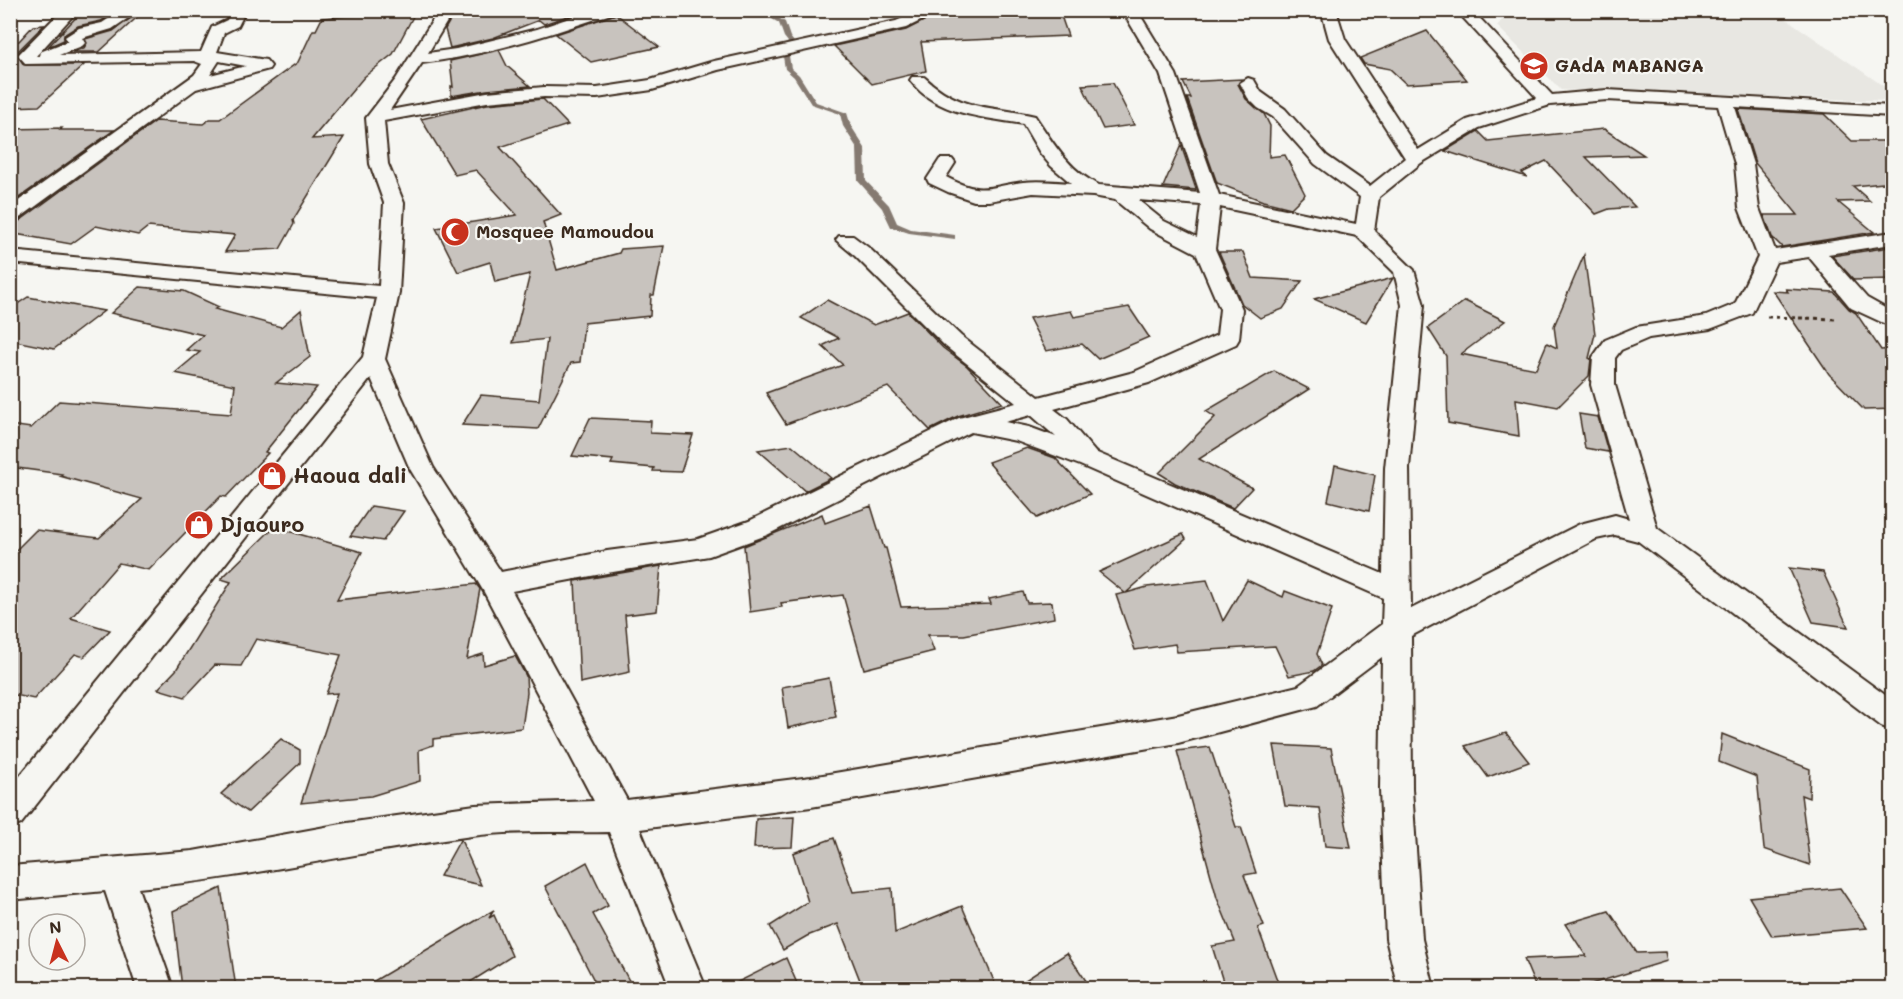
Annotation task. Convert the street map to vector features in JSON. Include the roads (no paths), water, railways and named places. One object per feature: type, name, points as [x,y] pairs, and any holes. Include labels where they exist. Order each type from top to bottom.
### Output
[{"type":"street","points":[[10,216],[191,85],[200,78],[211,62],[196,56],[32,61],[26,55],[71,10]]},
{"type":"street","points":[[32,61],[77,43],[73,37],[84,31],[107,27],[133,10]]},
{"type":"street","points":[[191,85],[263,66],[260,63],[208,55],[217,30],[232,23],[239,10]]},
{"type":"street","points":[[10,813],[374,359],[389,293],[394,203],[379,164],[375,118],[447,10]]},
{"type":"street","points":[[416,59],[466,52],[542,32],[609,10]]},
{"type":"street","points":[[375,118],[487,97],[544,92],[597,93],[652,85],[714,66],[902,25],[936,10]]},
{"type":"street","points":[[494,584],[608,562],[700,549],[758,528],[967,424],[1141,378],[1228,339],[1231,309],[1205,249],[1211,199],[1168,74],[1129,10]]},
{"type":"street","points":[[1328,10],[1337,39],[1415,159]]},
{"type":"street","points":[[1463,10],[1548,100]]},
{"type":"street","points":[[918,80],[935,96],[964,109],[1029,120],[1046,149],[1082,184],[1121,196],[1156,225],[1205,249]]},
{"type":"street","points":[[1248,83],[1254,94],[1264,104],[1279,113],[1321,160],[1370,195]]},
{"type":"street","points":[[1364,232],[1370,195],[1415,159],[1473,124],[1548,100],[1607,95],[1893,111]]},
{"type":"street","points":[[1646,532],[1603,385],[1604,357],[1613,345],[1644,332],[1710,322],[1744,308],[1768,257],[1749,208],[1744,164],[1725,101]]},
{"type":"street","points":[[946,163],[936,178],[960,191],[975,195],[994,195],[1031,187],[1093,189],[1188,199],[1211,199],[1364,232],[1404,270],[1413,305],[1397,468],[1396,789],[1404,939],[1416,988]]},
{"type":"street","points":[[1768,257],[1893,238]]},
{"type":"street","points":[[846,240],[862,252],[952,341],[1059,425],[1089,459]]},
{"type":"street","points":[[1815,251],[1859,303],[1893,320]]},
{"type":"street","points":[[10,257],[389,293]]},
{"type":"street","points":[[374,359],[422,469],[494,584],[619,816],[688,988]]},
{"type":"street","points":[[967,424],[1020,434],[1089,459],[1395,591]]},
{"type":"street","points":[[10,883],[194,867],[346,839],[476,820],[619,816],[812,792],[1178,729],[1306,697],[1396,630],[1589,531],[1615,525],[1646,532],[1893,717]]},
{"type":"street","points":[[116,873],[155,988]]},
{"type":"waterway","points":[[770,10],[774,18],[782,22],[791,42],[785,50],[788,69],[797,76],[813,103],[843,113],[847,126],[861,148],[862,181],[886,207],[894,225],[909,231],[952,237]]},
{"type":"place","name":"GAdA MABANGA","points":[[1534,66]]},
{"type":"place","name":"Mosquee Mamoudou","points":[[455,232]]},
{"type":"place","name":"Haoua dali","points":[[272,476]]},
{"type":"place","name":"Djaouro","points":[[199,525]]}]
